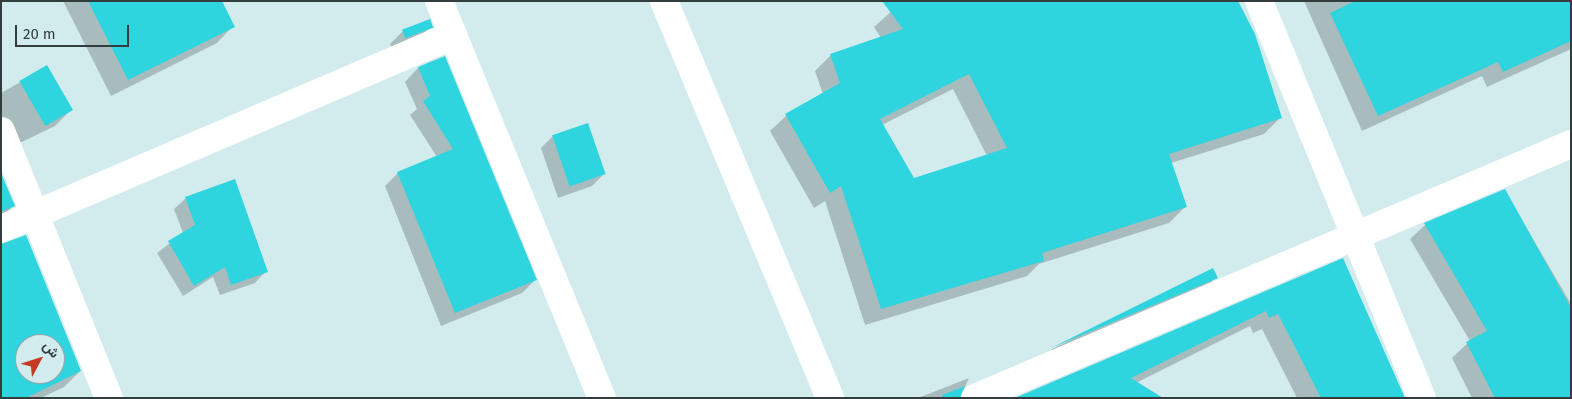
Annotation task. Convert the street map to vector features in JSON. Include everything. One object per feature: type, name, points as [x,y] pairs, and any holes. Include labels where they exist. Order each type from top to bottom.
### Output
[{"type":"street","points":[[439,1],[602,398]]},
{"type":"street","points":[[664,1],[830,398]]},
{"type":"street","points":[[1259,1],[1422,398]]},
{"type":"street","points":[[1,229],[453,35]]},
{"type":"street","points":[[1,131],[109,398]]},
{"type":"street","points":[[975,398],[1571,144]]},
{"type":"building","points":[[88,1],[222,1],[235,27],[128,80]]},
{"type":"building","points":[[882,1],[1238,1],[1255,34],[1282,118],[1169,154],[1187,207],[1042,253],[1044,261],[881,309],[841,186],[830,193],[785,114],[840,83],[830,54],[903,29]],"holes":[[[969,74],[1007,148],[914,178],[880,119]]]},
{"type":"building","points":[[1355,1],[1571,1],[1571,41],[1503,72],[1498,62],[1378,116],[1330,13]]},
{"type":"building","points":[[430,19],[433,27],[405,38],[402,30]]},
{"type":"building","points":[[445,56],[537,280],[455,313],[397,172],[453,149],[423,101],[430,96],[418,67]]},
{"type":"building","points":[[47,65],[73,110],[45,126],[19,81]]},
{"type":"building","points":[[588,123],[606,174],[570,186],[552,135]]},
{"type":"building","points":[[1,173],[15,206],[1,212]]},
{"type":"building","points":[[235,179],[268,272],[231,285],[225,267],[194,286],[168,241],[195,225],[185,197]]},
{"type":"building","points":[[1505,189],[1571,308],[1571,398],[1495,398],[1466,342],[1487,331],[1424,223]]},
{"type":"building","points":[[26,235],[81,371],[65,379],[65,334],[15,334],[15,384],[55,384],[26,398],[1,398],[1,244]]},
{"type":"building","points":[[1343,258],[1405,398],[1321,398],[1278,314],[1269,318],[1266,311],[1131,378],[1163,398],[1015,398]]},
{"type":"building","points":[[1213,268],[1218,278],[1051,348]]},
{"type":"building","points":[[965,386],[960,398],[943,398],[942,395]]}]
